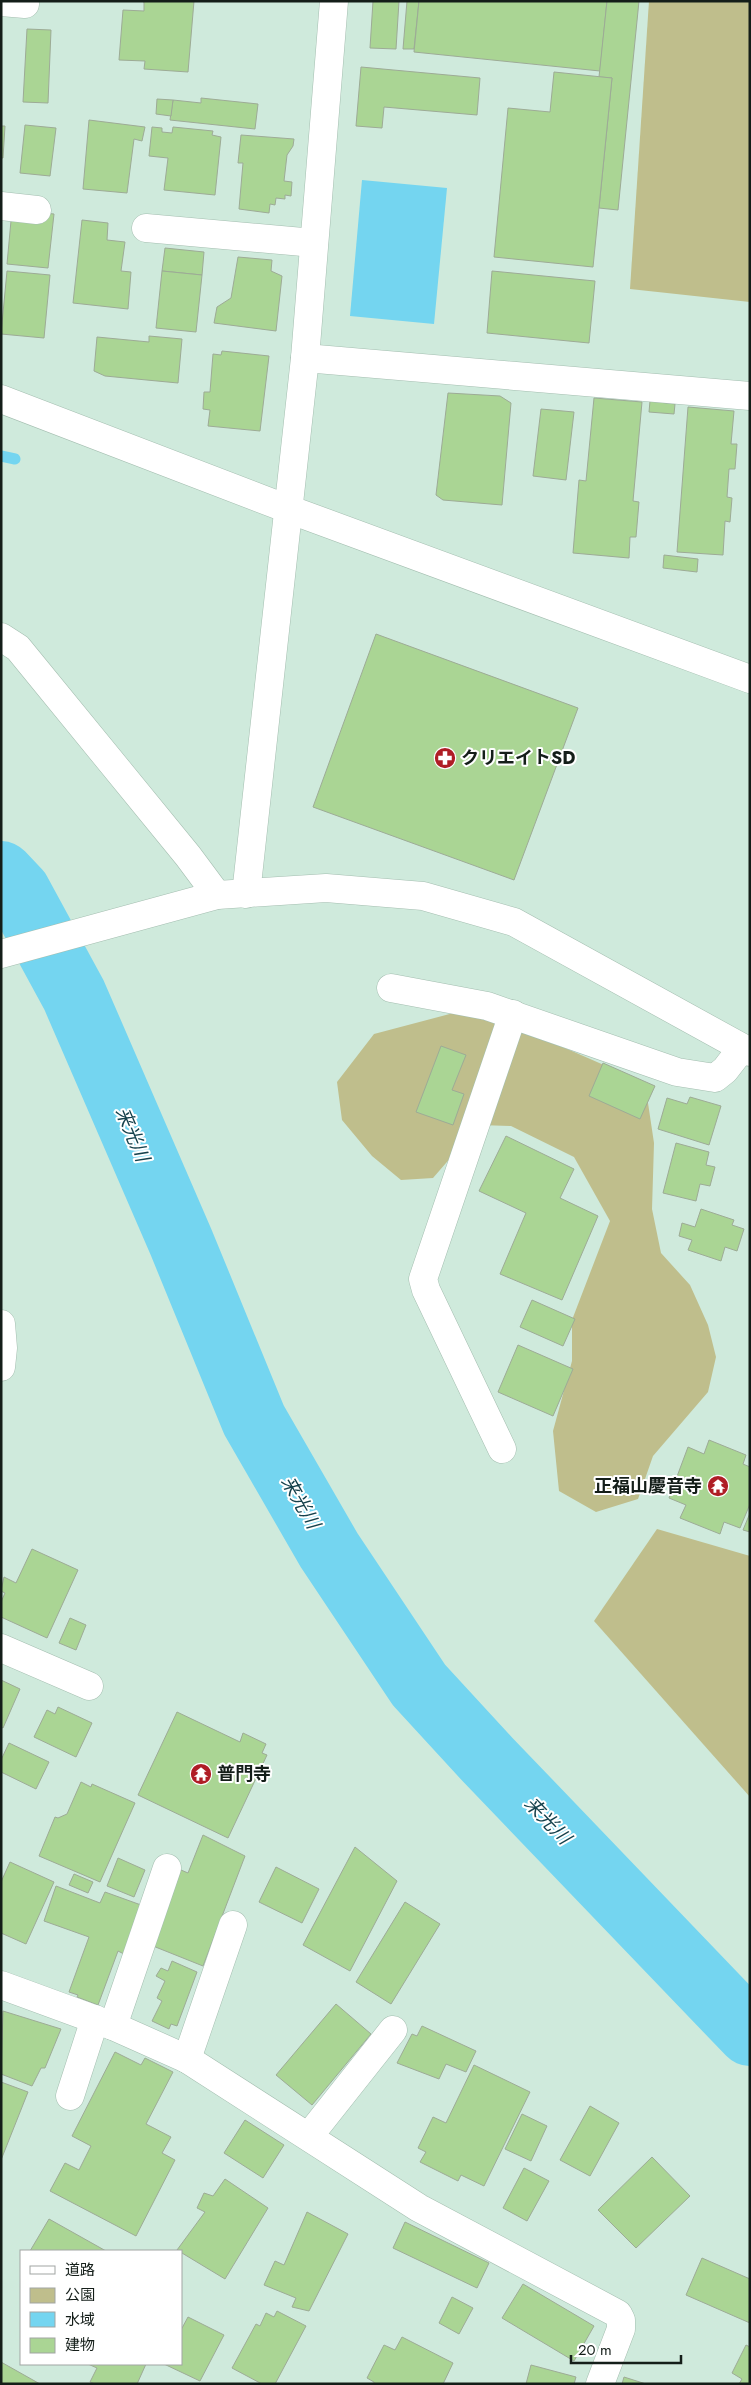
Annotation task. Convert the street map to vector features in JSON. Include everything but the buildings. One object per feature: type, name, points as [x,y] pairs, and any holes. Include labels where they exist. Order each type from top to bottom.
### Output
[{"type":"street","points":[[246,894],[305,358],[334,1]]},
{"type":"street","points":[[1,206],[37,210]]},
{"type":"street","points":[[146,228],[314,243]]},
{"type":"street","points":[[305,358],[750,396]]},
{"type":"street","points":[[1,398],[288,509],[750,680]]},
{"type":"street","points":[[1,637],[18,648],[188,856],[217,895]]},
{"type":"street","points":[[1,954],[173,905],[217,895],[326,888],[423,896],[514,922],[746,1050],[714,1078],[677,1072],[487,1006],[391,988]]},
{"type":"street","points":[[502,1449],[426,1290],[423,1279],[513,1014]]},
{"type":"street","points":[[1,1324],[3,1348],[1,1367]]},
{"type":"street","points":[[1,1648],[89,1686]]},
{"type":"street","points":[[70,2096],[104,2022],[167,1868]]},
{"type":"street","points":[[187,2059],[233,1925]]},
{"type":"street","points":[[1,1985],[104,2022],[187,2059],[419,2208],[618,2314],[621,2320],[621,2329],[600,2384]]},
{"type":"street","points":[[309,2136],[393,2030]]},
{"type":"green space","points":[[649,1],[750,1],[750,302],[630,289]]},
{"type":"green space","points":[[461,1011],[565,1048],[645,1083],[654,1143],[652,1209],[661,1253],[690,1285],[708,1325],[716,1357],[708,1392],[653,1456],[638,1499],[596,1512],[559,1491],[553,1431],[572,1361],[572,1320],[610,1221],[574,1157],[511,1126],[479,1125],[433,1178],[401,1180],[372,1156],[342,1120],[337,1082],[374,1034]]},
{"type":"green space","points":[[657,1529],[750,1556],[750,1797],[594,1621]]},
{"type":"water","points":[[362,180],[447,188],[434,324],[350,316]]},
{"type":"waterway","points":[[1,456],[15,459]]},
{"type":"waterway","name":"来光川","points":[[1,874],[18,892],[74,995],[181,1242],[254,1420],[329,1550],[419,1685],[488,1760],[750,2033]]},
{"type":"place","name":"クリエイトSD","points":[[445,758]]},
{"type":"place","name":"正福山慶音寺","points":[[718,1486]]},
{"type":"place","name":"普門寺","points":[[201,1774]]}]
